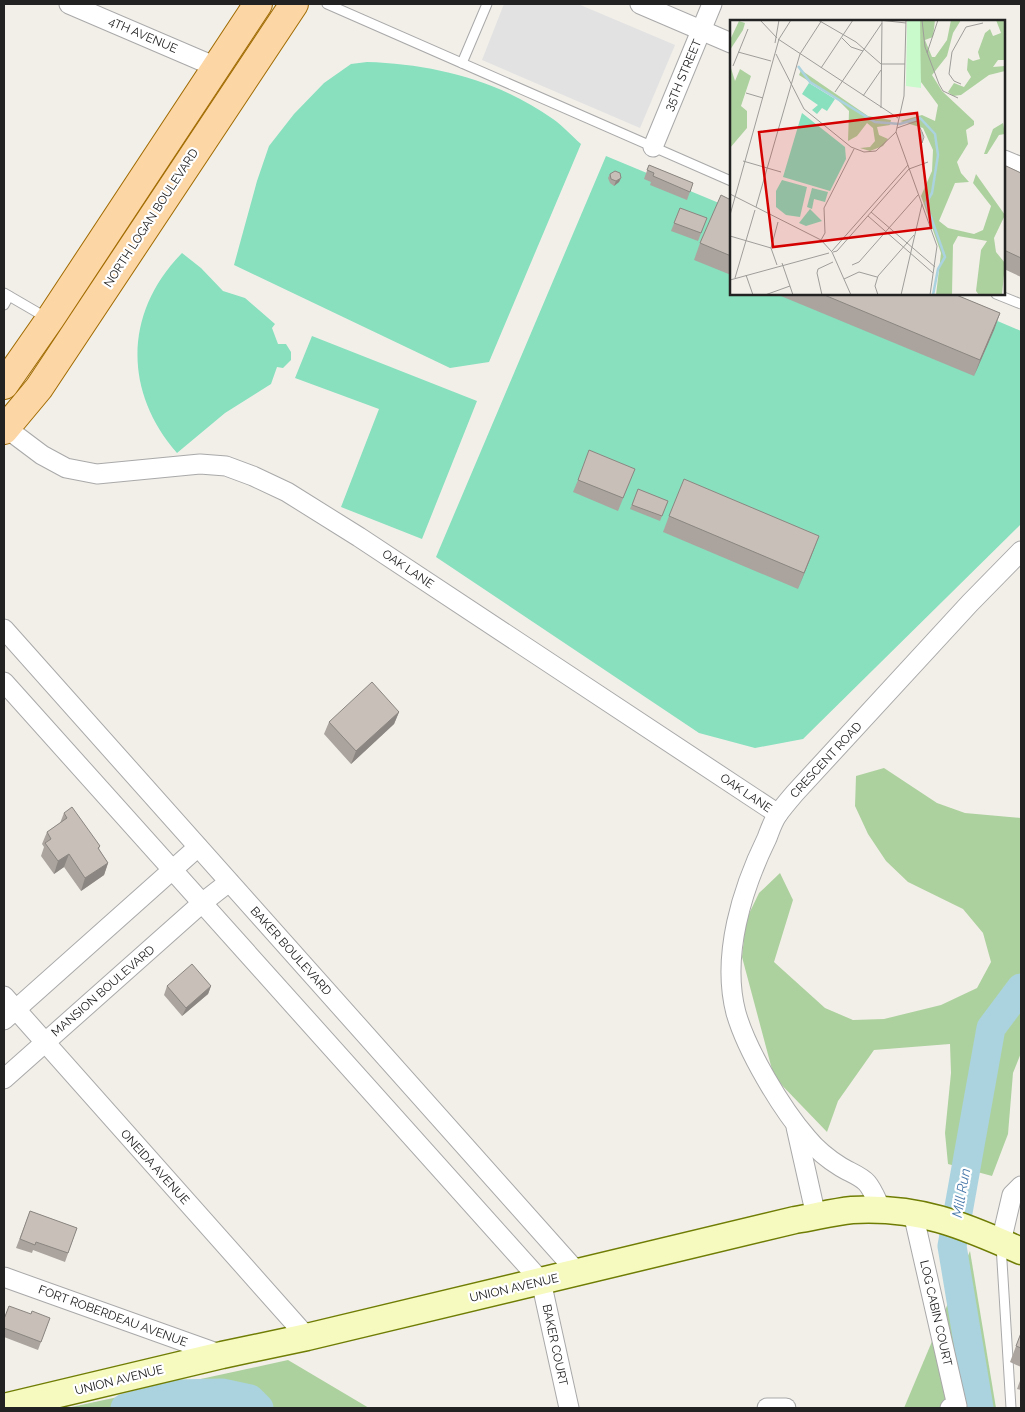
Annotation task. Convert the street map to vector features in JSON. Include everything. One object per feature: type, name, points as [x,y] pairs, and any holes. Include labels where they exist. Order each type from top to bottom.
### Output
[{"type":"main road","points":[[4,385],[50,319],[258,4]]},
{"type":"main road","name":"NORTH LOGAN BOULEVARD","points":[[5,429],[39,388],[294,4]]},
{"type":"main road","name":"UNION AVENUE","points":[[4,1408],[795,1220],[850,1210],[881,1209],[914,1213],[957,1224],[1011,1246]]},
{"type":"street","name":"4TH AVENUE","points":[[69,4],[216,67]]},
{"type":"street","points":[[640,4],[730,43]]},
{"type":"street","name":"35TH STREET","points":[[653,146],[712,4]]},
{"type":"street","points":[[1005,160],[1021,167]]},
{"type":"street","name":"OAK LANE","points":[[5,429],[42,456],[66,468],[98,474],[200,464],[226,466],[287,492],[359,536],[778,814]]},
{"type":"street","name":"CRESCENT ROAD","points":[[881,1209],[866,1182],[840,1167],[820,1152],[795,1122],[764,1075],[746,1039],[736,1013],[732,989],[732,963],[742,902],[752,869],[778,814],[794,793],[970,603],[1021,551]]},
{"type":"street","name":"BAKER BOULEVARD","points":[[4,629],[578,1272]]},
{"type":"street","points":[[4,682],[542,1281]]},
{"type":"street","points":[[8,1008],[198,847]]},
{"type":"street","name":"MANSION BOULEVARD","points":[[4,1079],[202,903],[229,882]]},
{"type":"street","name":"ONEIDA AVENUE","points":[[8,1008],[45,1042],[307,1337]]},
{"type":"street","name":"CRESCENT ROAD","points":[[795,1122],[816,1216]]},
{"type":"street","points":[[1011,1246],[1012,1195],[1021,1186]]},
{"type":"street","name":"LOG CABIN COURT","points":[[914,1213],[957,1406],[950,1408]]},
{"type":"street","name":"FORT ROBERDEAU AVENUE","points":[[4,1277],[222,1355]]},
{"type":"street","name":"BAKER COURT","points":[[542,1281],[569,1408]]},
{"type":"street","points":[[767,1408],[786,1408]]},
{"type":"lane","points":[[327,4],[730,181]]},
{"type":"lane","points":[[462,63],[487,4]]},
{"type":"lane","points":[[4,305],[7,294],[50,319]]},
{"type":"lane","points":[[998,295],[1021,304]]},
{"type":"lane","points":[[1011,1246],[1011,1408]]},
{"type":"green space","points":[[367,62],[416,66],[487,84],[532,105],[557,122],[581,144],[489,362],[450,368],[234,265],[257,181],[269,146],[294,114],[324,83],[351,64]]},
{"type":"green space","points":[[606,156],[730,208],[730,295],[936,295],[1021,331],[1021,524],[803,739],[755,748],[699,733],[436,557]]},
{"type":"green space","points":[[182,253],[201,268],[223,291],[245,298],[275,324],[272,328],[278,344],[286,344],[291,352],[291,360],[283,368],[277,367],[271,384],[225,413],[177,453],[159,429],[147,404],[140,378],[138,352],[141,326],[149,300],[163,276]]},
{"type":"green space","points":[[312,336],[477,401],[422,539],[341,507],[379,409],[295,378]]},
{"type":"green space","points":[[884,768],[937,803],[965,813],[1021,818],[1021,1053],[1013,1073],[1008,1134],[992,1176],[948,1164],[945,1133],[951,1073],[950,1044],[874,1050],[838,1101],[827,1132],[774,1077],[742,957],[746,920],[759,893],[780,873],[793,900],[774,962],[825,1008],[853,1020],[884,1019],[941,1005],[977,988],[991,962],[983,933],[963,909],[908,882],[886,861],[868,834],[855,806],[856,776]]},
{"type":"green space","points":[[970,1251],[996,1408],[904,1408]]},
{"type":"green space","points":[[288,1360],[369,1408],[67,1408]]},
{"type":"shaded area","points":[[504,4],[578,4],[675,45],[640,128],[482,60]]},
{"type":"building","points":[[649,165],[693,183],[690,192],[653,176],[654,173],[647,170]]},
{"type":"building","points":[[1005,165],[1021,173],[1021,258],[1005,250]]},
{"type":"building","points":[[615,171],[620,173],[621,178],[616,181],[611,179],[610,174]]},
{"type":"building","points":[[721,195],[730,200],[730,256],[700,243]]},
{"type":"building","points":[[680,208],[707,218],[701,233],[674,223]]},
{"type":"building","points":[[824,295],[956,295],[1000,313],[980,360]]},
{"type":"building","points":[[589,450],[635,469],[623,498],[578,480]]},
{"type":"building","points":[[684,479],[819,536],[804,573],[669,516]]},
{"type":"building","points":[[638,489],[668,501],[662,516],[632,505]]},
{"type":"building","points":[[372,682],[399,712],[356,751],[329,722]]},
{"type":"building","points":[[72,807],[100,846],[98,848],[108,863],[85,878],[69,854],[58,861],[45,843],[51,839],[47,832],[67,818],[64,813]]},
{"type":"building","points":[[192,964],[211,986],[186,1008],[167,986]]},
{"type":"building","points":[[30,1211],[77,1228],[68,1253],[36,1242],[35,1245],[20,1239]]},
{"type":"building","points":[[9,1306],[31,1314],[32,1311],[50,1318],[41,1342],[4,1328],[4,1319]]},
{"type":"building","points":[[1021,1333],[1021,1348],[1016,1346]]},
{"type":"waterway","name":"Mill Run","points":[[979,1408],[952,1246],[991,1028],[1021,988]]},
{"type":"waterway","name":"Mill Run","points":[[125,1408],[178,1394],[222,1393],[250,1399],[259,1408]]}]
